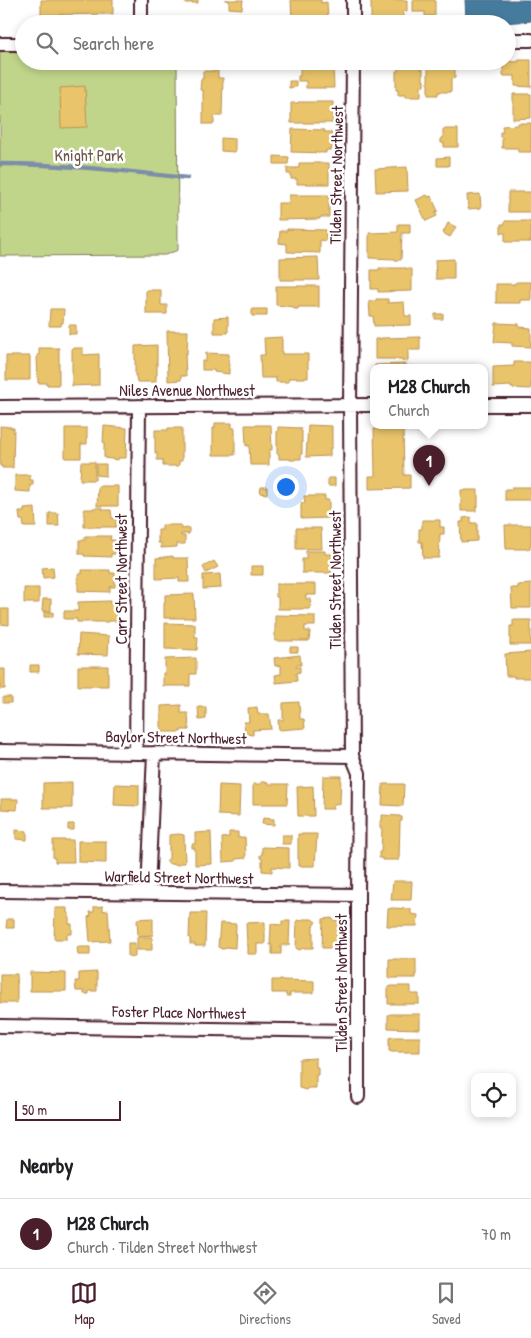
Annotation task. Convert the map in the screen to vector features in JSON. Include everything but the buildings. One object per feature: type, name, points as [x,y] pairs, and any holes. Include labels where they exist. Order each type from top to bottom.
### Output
[{"type":"street","points":[[141,0],[142,15]]},
{"type":"street","points":[[353,0],[353,15]]},
{"type":"street","points":[[516,40],[531,40]]},
{"type":"street","points":[[0,44],[15,44]]},
{"type":"street","name":"Tilden Street Northwest","points":[[353,70],[350,406],[352,756],[360,773],[358,1097]]},
{"type":"street","points":[[488,405],[531,405]]},
{"type":"street","name":"Niles Avenue Northwest","points":[[0,406],[370,406]]},
{"type":"street","name":"Carr Street Northwest","points":[[136,753],[139,406]]},
{"type":"street","name":"Baylor Street Northwest","points":[[0,752],[352,756]]},
{"type":"street","points":[[148,892],[154,753]]},
{"type":"street","name":"Warfield Street Northwest","points":[[0,891],[358,895]]},
{"type":"street","name":"Foster Place Northwest","points":[[0,1026],[358,1030]]},
{"type":"green space","name":"Knight Park","points":[[0,51],[15,51],[15,70],[177,70],[178,250],[165,255],[0,256]]},
{"type":"waterway","points":[[0,164],[117,170],[187,178]]},
{"type":"place","name":"M28 Church","points":[[429,486]]}]
